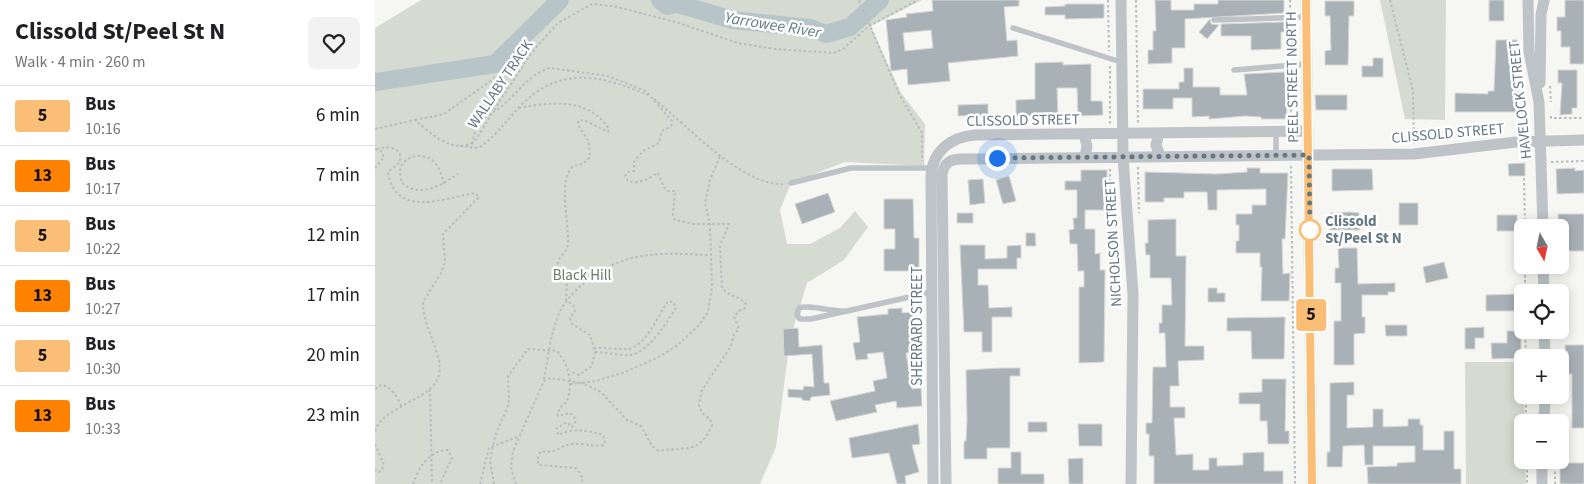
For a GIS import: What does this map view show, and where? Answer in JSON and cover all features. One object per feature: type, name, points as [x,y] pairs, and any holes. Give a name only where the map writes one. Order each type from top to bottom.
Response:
[{"type":"street","name":"NICHOLSON STREET","points":[[1121,0],[1122,134],[1133,294],[1131,484]]},
{"type":"street","name":"PEEL STREET NORTH","points":[[1306,0],[1312,484]]},
{"type":"street","name":"HAVELOCK STREET","points":[[1527,0],[1529,52],[1539,112],[1543,219]]},
{"type":"street","points":[[1539,112],[1541,15],[1544,0]]},
{"type":"street","name":"CLISSOLD STREET","points":[[927,168],[944,147],[959,137],[975,135],[1308,131]]},
{"type":"street","points":[[1159,133],[1156,145],[1160,156]]},
{"type":"street","points":[[1084,134],[1087,146],[1085,157]]},
{"type":"street","points":[[959,137],[959,149],[963,159]]},
{"type":"street","name":"CLISSOLD STREET","points":[[944,168],[949,161],[963,159],[1414,154],[1540,141],[1584,140]]},
{"type":"street","points":[[927,168],[944,168]]},
{"type":"street","name":"SHERRARD STREET","points":[[927,168],[931,186],[933,484]]},
{"type":"street","name":"SHERRARD STREET","points":[[944,168],[946,484]]},
{"type":"street","points":[[931,186],[943,186]]},
{"type":"street","points":[[1542,469],[1542,484]]},
{"type":"lane","points":[[1214,20],[1307,16]]},
{"type":"lane","points":[[1013,28],[1121,62]]},
{"type":"lane","points":[[1234,70],[1307,64]]},
{"type":"lane","points":[[1276,131],[1276,155]]},
{"type":"lane","points":[[791,183],[851,168],[927,168]]},
{"type":"lane","points":[[845,311],[829,311],[804,306],[799,308],[797,315],[800,319],[811,319],[932,292]]},
{"type":"path","points":[[859,0],[899,94],[922,133],[927,168]]},
{"type":"path","name":"WALLABY TRACK","points":[[457,146],[473,142],[532,52],[558,23],[592,4],[613,6],[676,22],[738,43],[775,49],[834,53],[843,49],[869,26],[918,0]]},
{"type":"path","points":[[1108,0],[1110,134]]},
{"type":"path","points":[[1136,0],[1138,133]]},
{"type":"path","points":[[1390,0],[1413,91],[1414,154]]},
{"type":"path","points":[[375,129],[444,114],[532,52]]},
{"type":"path","points":[[471,149],[477,127],[493,112],[503,106],[519,88],[541,70],[550,68],[608,76],[646,91],[673,122],[662,131],[659,143],[643,151],[634,162],[634,171],[628,172],[625,176],[628,181],[634,183],[642,182],[658,173],[664,187],[668,191],[675,191],[673,215],[675,220],[683,223],[729,224],[719,246],[722,288],[726,293],[742,299],[746,304],[745,308],[739,310],[734,317],[739,329],[734,334],[731,346],[701,392],[699,405],[702,413],[710,419],[712,425],[702,443],[696,446],[659,451],[652,446],[641,426],[627,420],[601,392],[582,383]]},
{"type":"path","points":[[415,120],[439,139],[457,146],[471,149],[479,148],[496,136],[519,108],[537,92],[565,80],[582,76],[605,78],[650,96],[720,156],[764,182],[779,185],[791,183]]},
{"type":"path","points":[[519,108],[540,104],[573,104],[594,113],[609,129],[608,132],[584,120],[578,121],[578,125],[591,147],[590,157],[583,164],[573,166],[567,178],[566,227],[568,245],[556,264],[558,275],[567,285],[565,293],[567,301],[573,305],[575,311],[571,318],[572,324],[590,335],[595,352],[592,366],[579,374],[569,371]]},
{"type":"path","points":[[1551,118],[1584,118]]},
{"type":"path","points":[[375,431],[384,419],[430,388],[437,381],[441,360],[430,339],[423,302],[441,273],[445,262],[443,234],[475,201],[478,194],[475,192],[429,202],[406,200],[393,188],[387,172],[400,162],[400,153],[396,149],[389,147],[376,149]]},
{"type":"path","points":[[375,168],[384,157],[376,149]]},
{"type":"path","points":[[444,184],[439,169],[433,160],[423,155],[413,156],[404,162],[400,171],[402,183],[410,190],[424,191],[444,184],[458,174]]},
{"type":"path","points":[[1291,155],[1295,484]]},
{"type":"path","points":[[544,380],[550,378],[582,383],[596,381],[625,372],[657,358],[678,344],[700,324],[708,312],[712,287],[709,254],[710,224],[705,203],[710,180],[720,156]]},
{"type":"path","points":[[1110,157],[1112,301]]},
{"type":"path","points":[[1551,162],[1584,162]]},
{"type":"path","points":[[1524,178],[1525,219]]},
{"type":"path","points":[[516,484],[511,468],[513,451],[544,380],[558,315],[567,301],[583,284],[602,270],[621,260],[667,253],[709,254]]},
{"type":"path","points":[[594,348],[616,347],[627,350],[637,346],[668,302],[673,302],[676,308],[663,329],[642,350],[630,355],[595,352]]},
{"type":"path","points":[[495,484],[490,461],[493,446],[509,404],[508,376],[529,349],[557,351],[567,362],[570,382],[567,402],[557,414],[558,416],[569,413],[573,415],[576,421],[572,427],[567,422],[564,422],[557,428],[557,433],[559,435],[567,431],[592,432],[603,435],[604,445],[573,444],[550,454],[541,451],[538,454],[537,460],[539,465],[545,467],[577,468],[583,478],[581,484]]},
{"type":"path","points":[[375,389],[385,385],[395,394],[402,407]]},
{"type":"path","points":[[430,388],[432,484]]},
{"type":"path","points":[[480,484],[489,448],[518,437]]},
{"type":"path","points":[[375,444],[383,465],[381,471],[375,469]]},
{"type":"path","points":[[413,484],[418,469],[442,450],[448,450],[452,458],[441,484]]},
{"type":"path","points":[[1527,469],[1527,484]]},
{"type":"path","points":[[1555,469],[1555,484]]},
{"type":"green space","name":"Black Hill","points":[[421,0],[922,0],[871,26],[901,93],[925,124],[924,166],[845,162],[791,183],[780,210],[787,244],[810,244],[840,228],[855,211],[868,227],[844,260],[807,283],[790,339],[776,447],[760,484],[375,484],[375,28]]},
{"type":"green space","points":[[1380,0],[1446,0],[1445,120],[1405,119]]},
{"type":"green space","points":[[1465,362],[1514,362],[1514,404],[1524,404],[1525,414],[1514,414],[1514,469],[1525,469],[1526,484],[1466,484]]},
{"type":"building","points":[[932,0],[1019,0],[1019,6],[1004,7],[1007,41],[1017,40],[1018,56],[948,63],[950,81],[908,85],[907,69],[891,71],[886,20],[907,17],[906,14],[933,11]],"holes":[[[931,30],[933,48],[905,51],[903,33]]]},
{"type":"building","points":[[1155,0],[1171,0],[1171,10],[1194,10],[1194,4],[1218,4],[1218,0],[1284,0],[1284,13],[1185,19],[1185,48],[1172,48],[1172,63],[1148,64],[1148,50],[1153,50],[1153,31],[1156,31]]},
{"type":"building","points":[[1489,0],[1504,0],[1504,21],[1489,21]]},
{"type":"building","points":[[1565,0],[1584,0],[1584,64],[1570,64],[1570,47],[1561,47],[1561,31],[1557,31],[1557,17],[1565,17]]},
{"type":"building","points":[[1325,1],[1354,1],[1354,16],[1349,16],[1348,65],[1325,65],[1325,51],[1331,50],[1330,16],[1325,16]]},
{"type":"building","points":[[1065,4],[1104,4],[1104,18],[1065,19],[1065,15],[1045,15],[1045,7],[1065,6]]},
{"type":"building","points":[[1210,19],[1211,24],[1219,25],[1207,39],[1199,32]]},
{"type":"building","points":[[1284,22],[1284,32],[1281,32],[1281,49],[1251,50],[1251,36],[1221,36],[1221,24]]},
{"type":"building","points":[[1496,40],[1517,40],[1518,54],[1515,54],[1519,112],[1455,112],[1455,93],[1488,94],[1488,91],[1494,91]]},
{"type":"building","points":[[1373,58],[1383,58],[1383,77],[1362,77],[1362,66],[1373,66]]},
{"type":"building","points":[[1063,62],[1063,65],[1091,64],[1091,101],[1102,101],[1103,115],[1078,116],[1077,88],[1057,88],[1058,116],[1016,116],[1016,100],[1035,99],[1035,63]]},
{"type":"building","points":[[1184,68],[1193,68],[1193,87],[1220,87],[1220,95],[1247,95],[1244,74],[1285,72],[1287,119],[1261,119],[1261,117],[1246,116],[1209,119],[1209,116],[1192,117],[1192,98],[1173,98],[1173,109],[1143,109],[1143,89],[1179,89],[1179,82],[1184,82]]},
{"type":"building","points":[[1558,70],[1577,70],[1577,108],[1572,108],[1572,114],[1560,115],[1562,83],[1558,83]]},
{"type":"building","points":[[1315,95],[1347,95],[1347,110],[1316,110]]},
{"type":"building","points":[[988,104],[988,115],[958,116],[958,105]]},
{"type":"building","points":[[1525,163],[1525,176],[1509,176],[1508,164]]},
{"type":"building","points":[[1247,168],[1260,168],[1260,173],[1288,173],[1285,239],[1282,239],[1283,274],[1290,273],[1289,301],[1261,301],[1262,267],[1260,267],[1260,253],[1236,253],[1236,241],[1239,241],[1239,225],[1236,225],[1236,214],[1252,214],[1252,205],[1266,205],[1266,189],[1217,190],[1217,210],[1208,210],[1207,192],[1184,192],[1184,198],[1164,198],[1164,202],[1145,202],[1145,172],[1217,174],[1247,172]]},
{"type":"building","points":[[1575,168],[1575,171],[1584,170],[1584,193],[1557,194],[1556,169]]},
{"type":"building","points":[[1332,169],[1372,169],[1373,190],[1332,191]]},
{"type":"building","points":[[1081,170],[1107,170],[1107,185],[1104,185],[1104,210],[1085,210],[1085,229],[1095,229],[1095,254],[1100,253],[1100,270],[1105,270],[1104,362],[1079,363],[1079,287],[1084,287],[1084,271],[1078,271],[1077,244],[1070,244],[1069,230],[1074,229],[1073,218],[1077,218],[1077,190],[1065,190],[1065,181],[1081,181]]},
{"type":"building","points":[[1009,176],[1016,201],[1003,204],[996,180]]},
{"type":"building","points":[[983,179],[985,203],[970,205],[968,180]]},
{"type":"building","points":[[828,193],[835,212],[802,224],[795,204]]},
{"type":"building","points":[[884,199],[913,199],[914,238],[919,238],[919,271],[884,271],[884,249],[895,249],[895,229],[884,229]]},
{"type":"building","points":[[1399,203],[1418,203],[1418,225],[1399,225]]},
{"type":"building","points":[[957,213],[973,213],[973,223],[957,223]]},
{"type":"building","points":[[1330,213],[1359,213],[1360,230],[1330,230]]},
{"type":"building","points":[[1558,214],[1584,214],[1584,251],[1569,251],[1569,219],[1558,219]]},
{"type":"building","points":[[1497,215],[1517,215],[1517,219],[1514,219],[1514,231],[1497,231]]},
{"type":"building","points":[[1176,219],[1176,256],[1186,256],[1185,346],[1204,346],[1204,360],[1178,361],[1179,386],[1170,386],[1170,407],[1185,407],[1185,418],[1174,418],[1176,455],[1193,454],[1193,470],[1209,470],[1209,458],[1217,458],[1217,466],[1243,465],[1243,453],[1264,452],[1264,471],[1283,471],[1283,484],[1154,484],[1154,456],[1149,456],[1149,434],[1146,434],[1146,423],[1152,423],[1153,367],[1166,367],[1165,333],[1159,333],[1159,323],[1162,323],[1162,305],[1172,305],[1171,278],[1150,278],[1150,255],[1146,255],[1145,243],[1148,243],[1148,220]]},
{"type":"building","points":[[1026,233],[1035,233],[1036,246],[1026,246]]},
{"type":"building","points":[[960,245],[985,245],[985,259],[1007,258],[1007,246],[1021,245],[1021,258],[1017,258],[1017,269],[978,269],[978,285],[988,285],[989,308],[1012,307],[1012,317],[992,317],[992,352],[982,352],[982,332],[964,332]]},
{"type":"building","points":[[1338,248],[1357,248],[1358,284],[1395,283],[1395,292],[1388,292],[1388,295],[1362,295],[1362,317],[1365,317],[1365,333],[1354,334],[1354,365],[1334,365],[1334,321],[1341,321],[1341,283],[1335,283],[1335,268],[1339,268]]},
{"type":"building","points":[[1444,262],[1448,278],[1426,283],[1423,267]]},
{"type":"building","points":[[1208,288],[1217,288],[1217,293],[1225,293],[1225,302],[1208,302]]},
{"type":"building","points":[[1514,294],[1514,311],[1486,311],[1486,295]]},
{"type":"building","points":[[902,308],[902,313],[915,312],[916,334],[918,333],[921,351],[906,353],[912,389],[921,388],[922,406],[897,408],[896,401],[875,405],[877,412],[836,421],[830,401],[875,391],[873,381],[887,378],[883,352],[867,354],[868,359],[856,360],[853,343],[860,342],[857,317],[888,314],[888,309]]},
{"type":"building","points":[[1285,317],[1284,359],[1252,359],[1251,331],[1227,331],[1227,318]]},
{"type":"building","points":[[1385,325],[1407,325],[1407,336],[1386,336]]},
{"type":"building","points":[[1484,327],[1484,338],[1475,338],[1475,349],[1465,349],[1465,328]]},
{"type":"building","points":[[798,328],[799,347],[822,345],[824,383],[829,383],[830,395],[811,397],[810,401],[802,400],[802,398],[788,397],[788,389],[803,390],[804,386],[814,387],[812,354],[784,356],[783,329]]},
{"type":"building","points":[[1507,331],[1514,331],[1514,339],[1521,339],[1521,349],[1514,349],[1514,358],[1492,359],[1491,343],[1507,343]]},
{"type":"building","points":[[1565,345],[1584,345],[1584,428],[1572,428],[1572,374],[1569,374],[1569,349],[1565,349]]},
{"type":"building","points":[[1020,368],[1020,376],[1010,376],[1010,448],[987,448],[987,459],[964,459],[967,420],[966,370]]},
{"type":"building","points":[[1262,379],[1286,379],[1285,431],[1289,431],[1289,444],[1268,444],[1267,421],[1260,421],[1260,404],[1239,404],[1239,393],[1262,392]]},
{"type":"building","points":[[1354,382],[1354,395],[1347,395],[1347,428],[1373,427],[1373,409],[1383,409],[1383,427],[1408,426],[1408,419],[1420,419],[1420,425],[1423,425],[1423,450],[1444,450],[1444,431],[1454,431],[1454,469],[1461,469],[1461,484],[1368,484],[1367,467],[1397,466],[1397,463],[1415,462],[1415,446],[1373,446],[1373,465],[1365,465],[1364,445],[1343,446],[1342,467],[1327,467],[1327,452],[1330,452],[1330,383]]},
{"type":"building","points":[[1028,422],[1047,422],[1047,432],[1028,432]]},
{"type":"building","points":[[918,424],[920,444],[912,445],[919,472],[905,476],[906,484],[897,484],[889,453],[852,458],[849,438]]},
{"type":"building","points":[[1078,424],[1102,424],[1102,446],[1079,446]]},
{"type":"building","points":[[1011,452],[1021,452],[1021,474],[1044,474],[1044,484],[998,484],[998,468],[1011,468]]},
{"type":"building","points":[[1083,458],[1083,484],[1069,484],[1068,459]]},
{"type":"building","points":[[1569,463],[1584,463],[1584,484],[1560,484],[1560,469],[1569,469]]},
{"type":"waterway","name":"Yarrowee River","points":[[375,82],[495,64],[560,0]]},
{"type":"waterway","name":"Yarrowee River","points":[[660,0],[667,6],[678,4],[733,20],[810,28],[826,34],[850,27],[880,0]]},
{"type":"bus line","name":"5","points":[[1306,0],[1312,484]]},
{"type":"place","name":"Clissold St/Peel St N","points":[[1310,230]]},
{"type":"route","points":[[997,158],[1309,155],[1310,232],[1310,230]]}]
